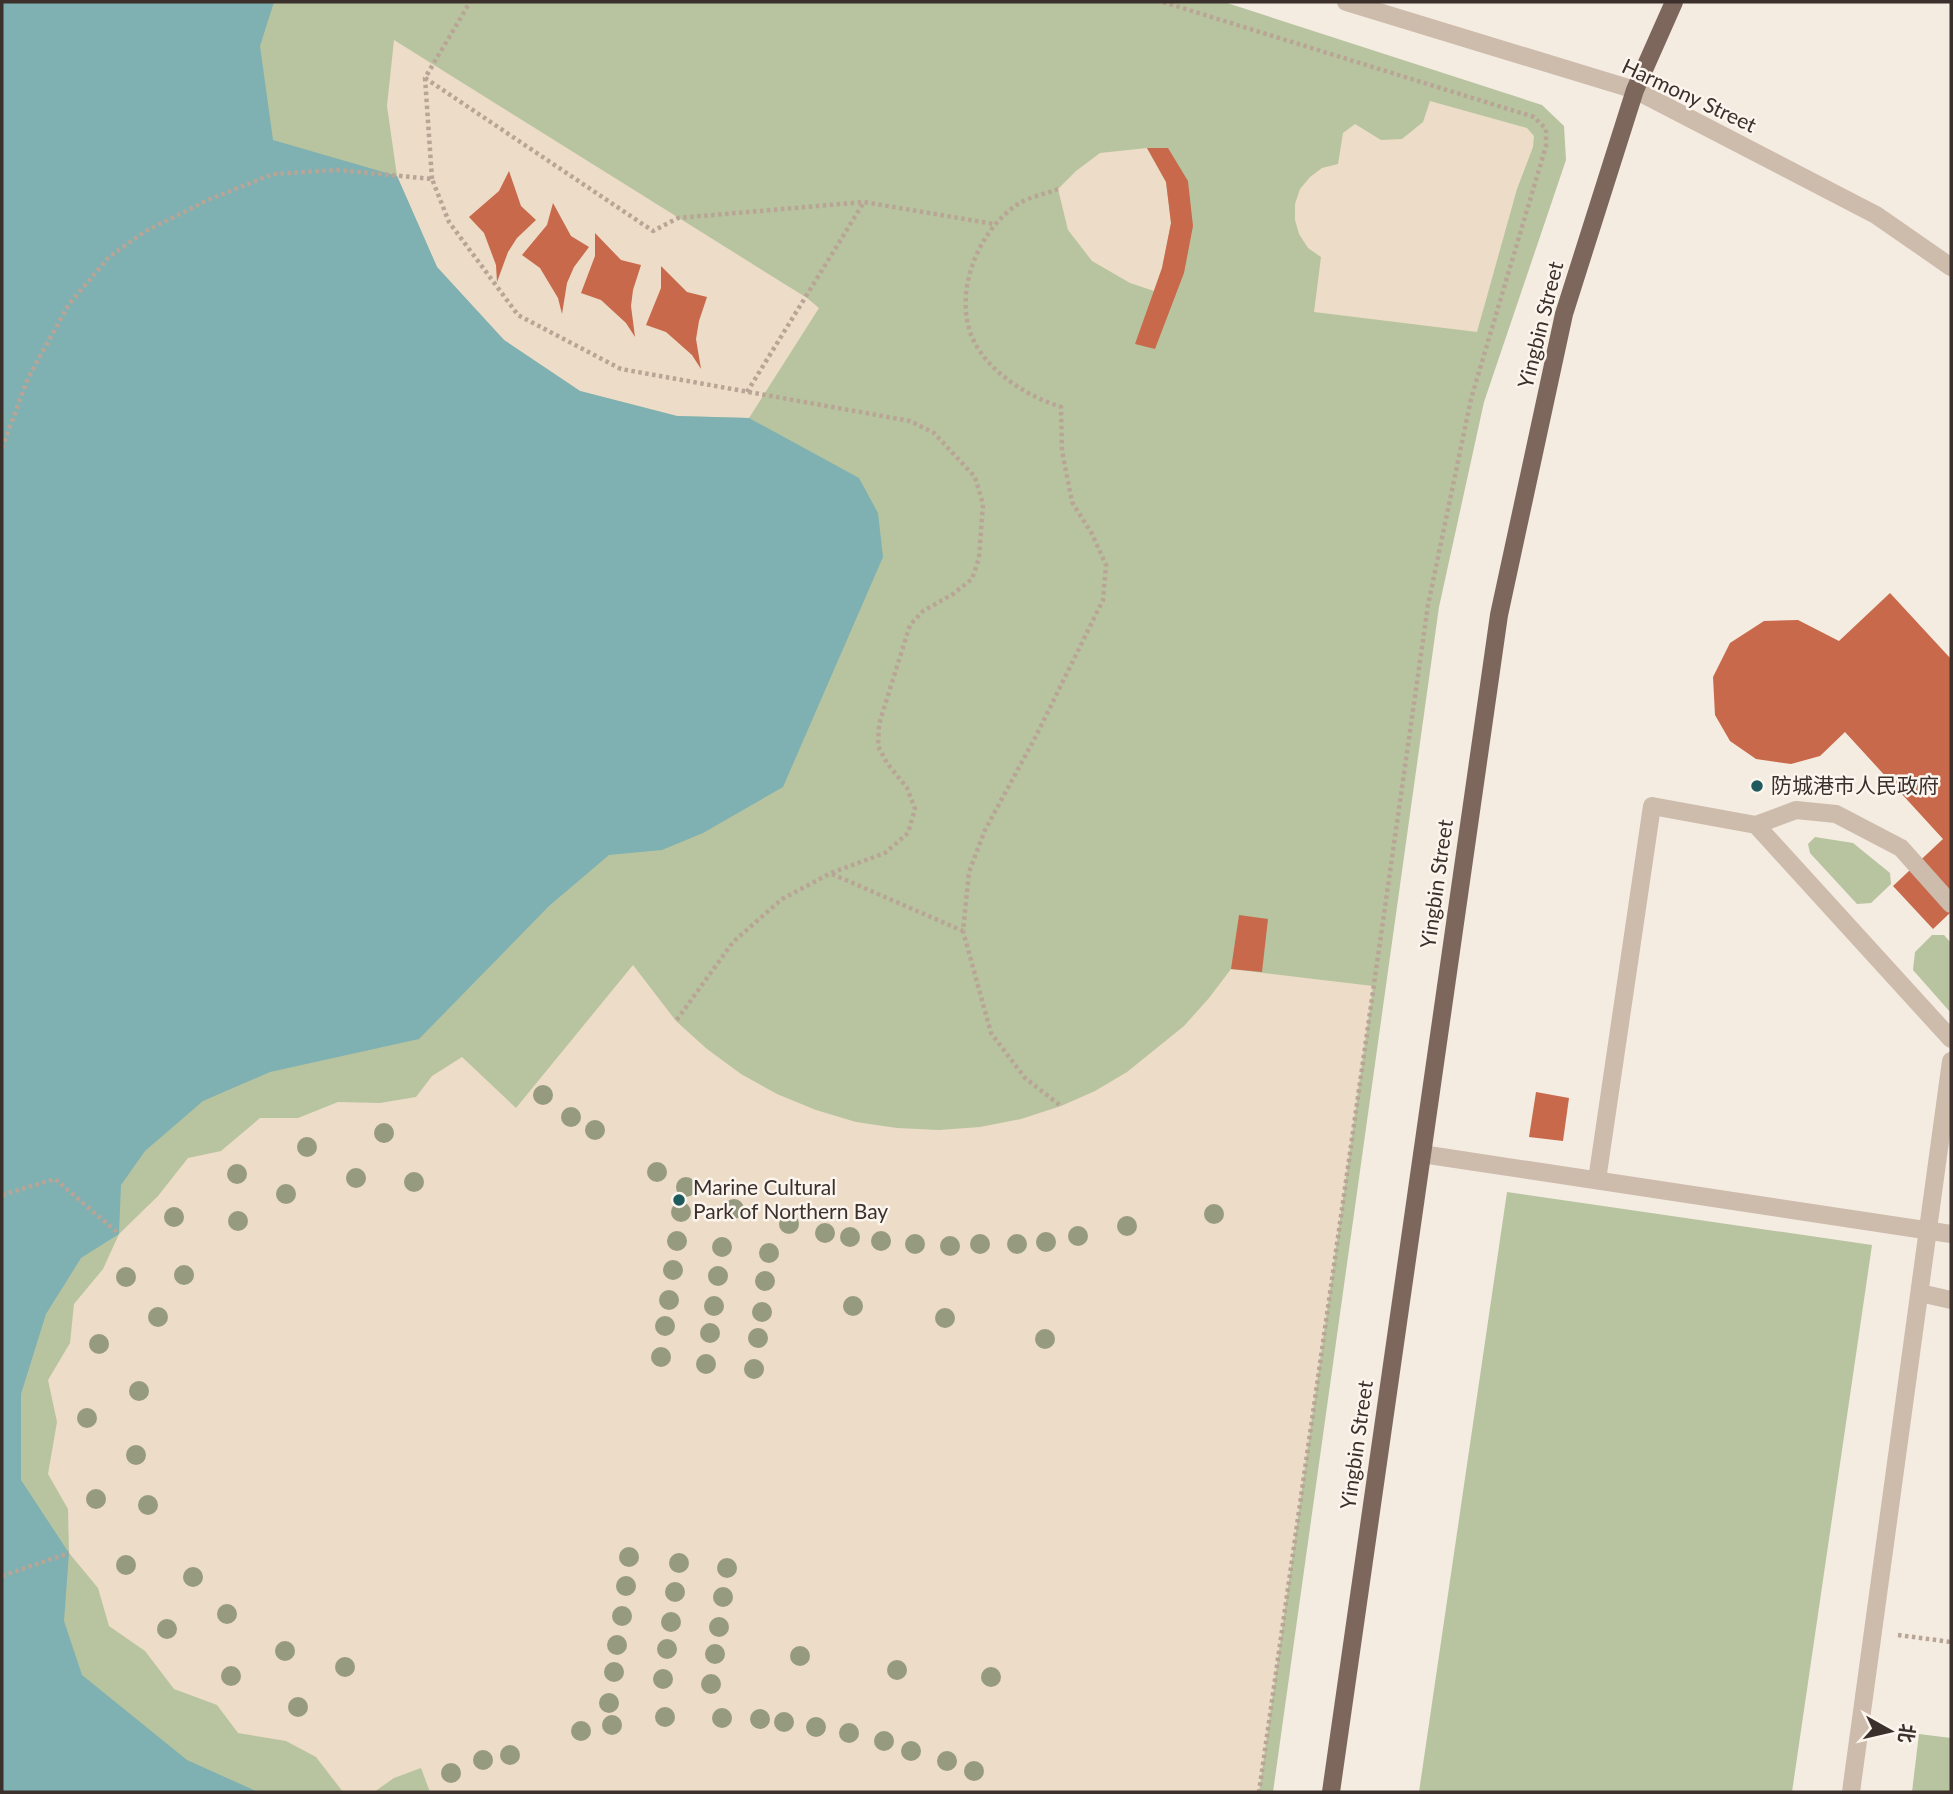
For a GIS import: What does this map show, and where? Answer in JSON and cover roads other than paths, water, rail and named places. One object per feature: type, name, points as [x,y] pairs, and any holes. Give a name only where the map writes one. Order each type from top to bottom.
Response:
[{"type":"main road","name":"Yingbin Street","points":[[1331,1792],[1499,615],[1564,314],[1635,90],[1674,2]]},
{"type":"street","name":"Harmony Street","points":[[1346,2],[1635,90],[1876,215],[1951,267]]},
{"type":"street","points":[[1597,1180],[1652,806],[1756,825],[1796,810],[1836,814],[1901,848],[1951,904]]},
{"type":"street","points":[[1756,825],[1951,1039]]},
{"type":"street","points":[[1851,1792],[1951,1061]]},
{"type":"street","points":[[1422,1154],[1951,1234]]},
{"type":"street","points":[[1920,1293],[1951,1300]]},
{"type":"water","points":[[2,2],[274,2],[260,46],[273,140],[397,176],[437,267],[504,340],[580,391],[677,416],[749,418],[859,478],[878,513],[883,557],[783,787],[703,833],[662,850],[609,855],[549,906],[419,1039],[270,1072],[203,1101],[145,1151],[121,1185],[119,1234],[81,1258],[46,1314],[21,1394],[21,1480],[69,1553],[64,1621],[82,1675],[187,1760],[258,1792],[2,1792]]},
{"type":"place","name":"防城港市人民政府","points":[[1757,786]]},
{"type":"place","name":"Marine Cultural Park of Northern Bay","points":[[679,1200]]}]
